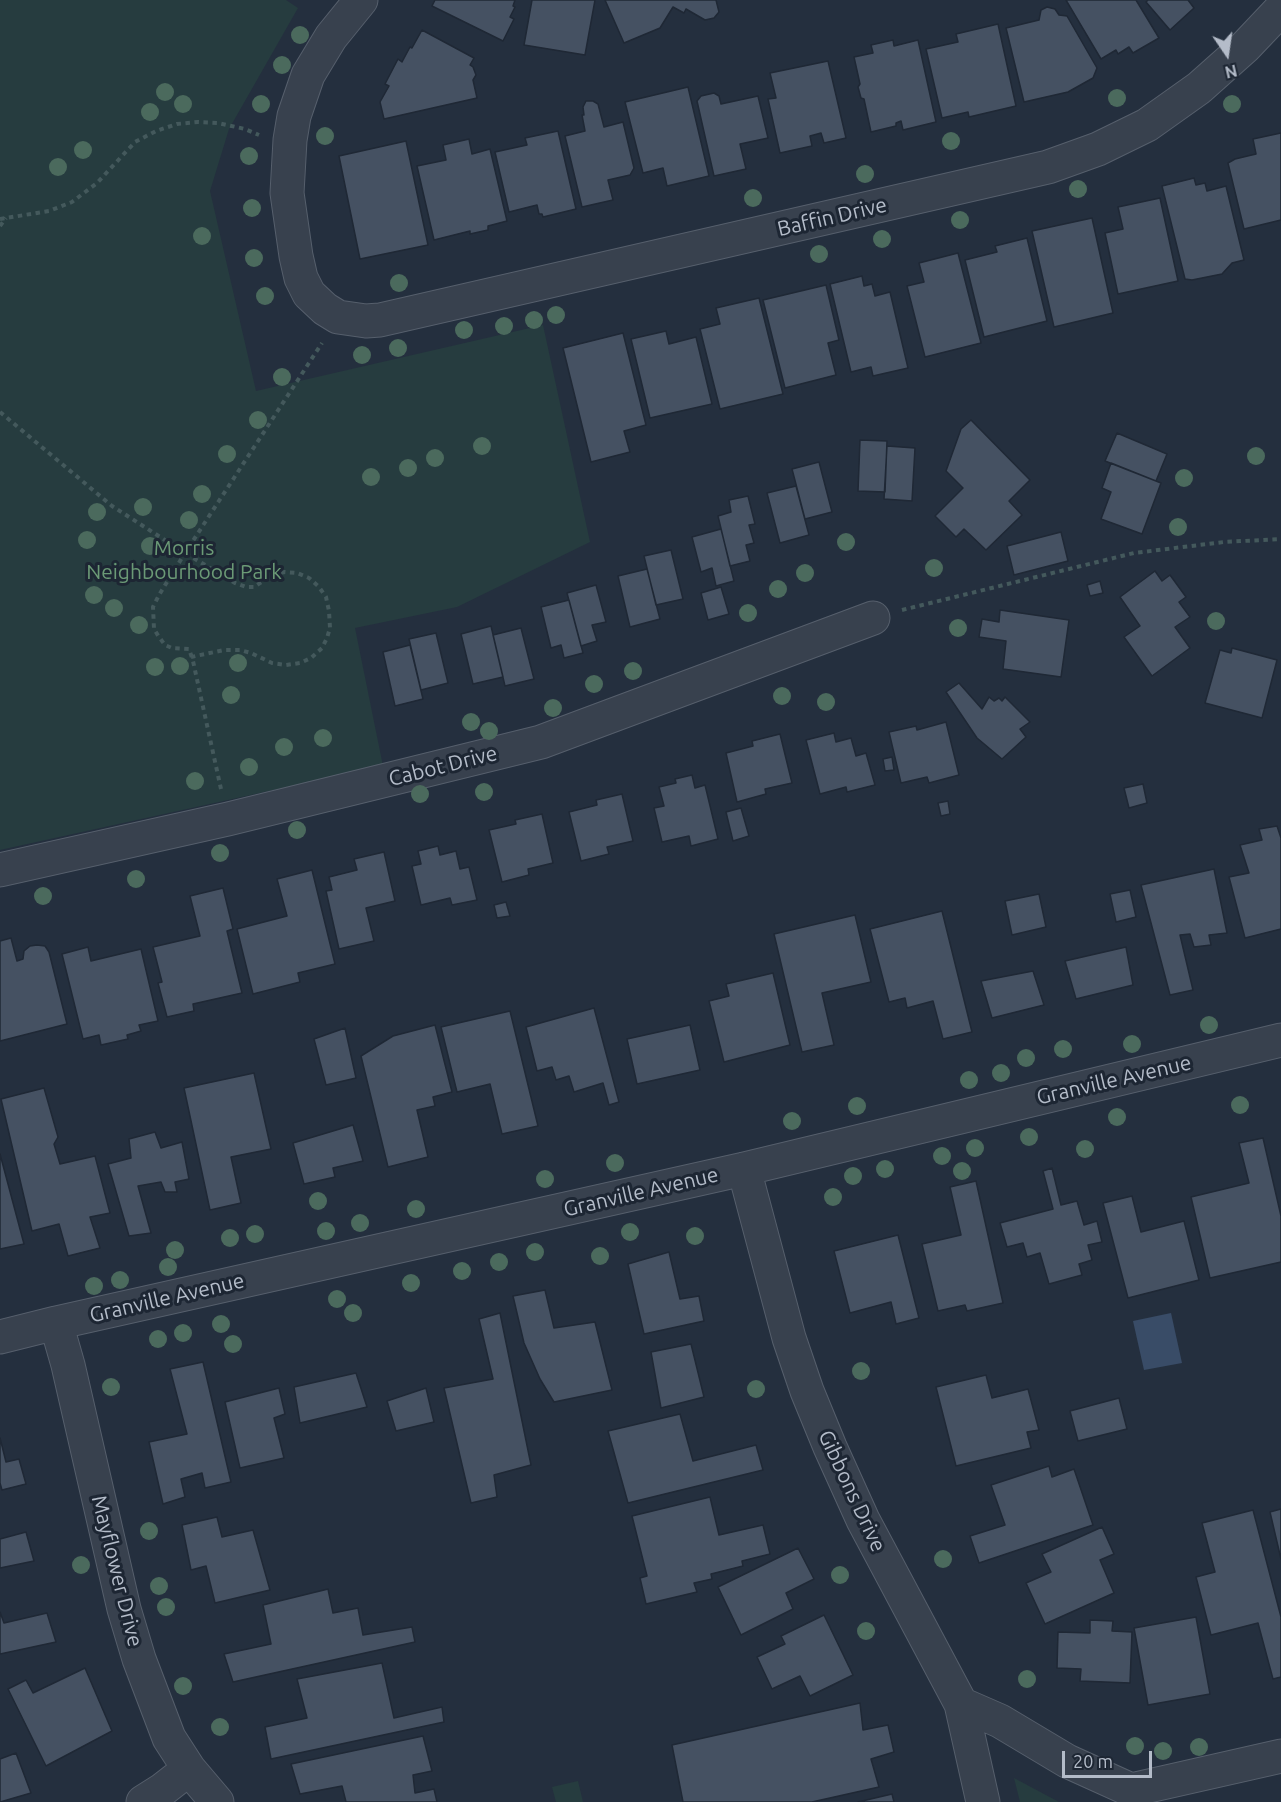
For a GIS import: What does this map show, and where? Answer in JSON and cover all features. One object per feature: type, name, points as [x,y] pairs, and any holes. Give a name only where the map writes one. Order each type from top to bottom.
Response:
[{"type":"street","points":[[338,317],[325,309],[309,294],[301,278],[287,193],[288,164],[294,116],[308,75],[331,37],[362,0]]},
{"type":"street","name":"Baffin Drive","points":[[338,317],[366,321],[380,320],[1048,167],[1098,149],[1147,125],[1199,88],[1245,47],[1281,9]]},
{"type":"street","name":"Cabot Drive","points":[[0,870],[228,819],[541,742],[873,618]]},
{"type":"street","name":"Granville Avenue","points":[[0,1337],[744,1169],[1281,1041]]},
{"type":"street","name":"Gibbons Drive","points":[[744,1169],[789,1338],[811,1400],[863,1520],[962,1704],[983,1802]]},
{"type":"street","name":"Mayflower Drive","points":[[56,1323],[68,1365],[124,1610],[138,1659],[169,1738],[189,1769],[217,1802]]},
{"type":"street","points":[[962,1704],[1000,1721],[1121,1796],[1281,1755]]},
{"type":"street","points":[[143,1802],[189,1769]]},
{"type":"path","points":[[0,219],[49,211],[72,202],[97,183],[135,142],[156,131],[177,124],[218,123],[246,129],[268,139]]},
{"type":"path","points":[[0,226],[6,218]]},
{"type":"path","points":[[228,819],[189,650],[165,645],[154,629],[153,607],[185,553],[338,317]]},
{"type":"path","points":[[0,412],[112,506],[185,553],[246,587],[254,587],[274,574],[297,573],[309,578],[319,586],[326,597],[330,628],[322,648],[311,658],[300,663],[286,665],[272,663],[240,650],[224,650],[191,657]]},
{"type":"path","points":[[873,618],[1134,553],[1224,542],[1281,539]]},
{"type":"green space","name":"Morris Neighbourhood Park","points":[[0,0],[286,0],[298,8],[229,129],[210,191],[256,391],[543,325],[590,542],[457,607],[355,628],[383,766],[0,850]]},
{"type":"green space","points":[[1014,1778],[1059,1802],[1020,1802]]},
{"type":"green space","points":[[578,1781],[583,1802],[556,1802],[552,1787]]},
{"type":"water","points":[[1171,1313],[1182,1363],[1144,1370],[1133,1321]]},
{"type":"building","points":[[435,0],[515,0],[513,6],[515,7],[510,17],[514,19],[503,41],[432,6]]},
{"type":"building","points":[[532,0],[595,0],[585,55],[524,45]]},
{"type":"building","points":[[605,0],[716,0],[719,12],[714,18],[705,20],[686,9],[684,13],[673,7],[660,28],[624,43]]},
{"type":"building","points":[[1066,0],[1136,0],[1159,38],[1133,53],[1129,47],[1118,54],[1116,50],[1101,59]]},
{"type":"building","points":[[1148,0],[1188,0],[1194,8],[1170,30],[1146,2]]},
{"type":"building","points":[[1047,7],[1055,9],[1059,15],[1067,16],[1097,68],[1093,78],[1068,92],[1024,102],[1006,28],[1039,20],[1041,10]]},
{"type":"building","points":[[998,24],[1016,106],[969,117],[968,112],[942,118],[926,49],[958,42],[956,34]]},
{"type":"building","points":[[422,30],[474,58],[470,65],[476,75],[473,80],[477,98],[384,119],[380,102],[389,86],[385,84],[398,59],[402,62]]},
{"type":"building","points":[[893,40],[894,46],[918,40],[936,122],[903,130],[901,121],[896,123],[896,126],[871,132],[864,99],[861,98],[858,87],[860,84],[854,57],[873,53],[871,45]]},
{"type":"building","points":[[828,61],[846,138],[824,143],[821,133],[810,136],[812,146],[780,153],[768,99],[776,98],[770,73]]},
{"type":"building","points":[[688,87],[709,176],[667,186],[663,168],[643,173],[625,102]]},
{"type":"building","points":[[714,93],[719,96],[721,104],[758,96],[768,138],[740,144],[746,169],[714,176],[697,101],[701,96]]},
{"type":"building","points":[[586,101],[598,104],[604,127],[623,122],[634,168],[630,175],[608,180],[613,200],[582,207],[565,136],[585,131],[582,115],[584,115],[583,107]]},
{"type":"building","points":[[558,131],[576,209],[543,217],[539,214],[537,205],[509,212],[495,152],[527,145],[525,138]]},
{"type":"building","points":[[1281,133],[1281,220],[1244,229],[1228,163],[1256,154],[1253,139]]},
{"type":"building","points":[[469,139],[472,154],[490,149],[507,221],[488,226],[488,230],[470,234],[470,231],[434,240],[417,166],[446,160],[443,145]]},
{"type":"building","points":[[406,141],[428,245],[360,259],[339,156]]},
{"type":"building","points":[[1194,178],[1196,185],[1205,183],[1207,191],[1226,186],[1244,260],[1232,263],[1222,274],[1192,280],[1185,279],[1162,186]]},
{"type":"building","points":[[1160,198],[1178,281],[1118,294],[1105,233],[1123,229],[1118,207]]},
{"type":"building","points":[[1092,218],[1113,313],[1054,327],[1032,231]]},
{"type":"building","points":[[1027,238],[1047,321],[984,337],[965,260],[997,252],[995,246]]},
{"type":"building","points":[[958,253],[981,343],[925,357],[907,286],[924,282],[919,263]]},
{"type":"building","points":[[862,276],[864,286],[872,284],[875,296],[890,292],[908,368],[873,376],[871,367],[851,372],[830,284]]},
{"type":"building","points":[[826,285],[839,340],[828,343],[836,375],[785,388],[763,300]]},
{"type":"building","points":[[759,298],[783,394],[720,409],[700,329],[720,324],[716,308]]},
{"type":"building","points":[[666,331],[669,344],[696,337],[712,404],[650,418],[631,339]]},
{"type":"building","points":[[623,333],[646,425],[624,431],[630,452],[591,462],[563,348]]},
{"type":"building","points":[[971,420],[1030,480],[1009,501],[1022,515],[986,550],[964,529],[956,537],[935,516],[963,488],[946,471],[961,429]]},
{"type":"building","points":[[1117,433],[1167,454],[1156,481],[1105,461]]},
{"type":"building","points":[[860,440],[887,441],[885,492],[858,491]]},
{"type":"building","points":[[887,446],[915,448],[912,501],[884,499]]},
{"type":"building","points":[[819,462],[832,512],[805,519],[792,469]]},
{"type":"building","points":[[1111,463],[1161,483],[1142,534],[1101,519],[1111,492],[1102,488]]},
{"type":"building","points":[[796,486],[809,535],[780,543],[767,493]]},
{"type":"building","points":[[748,496],[755,524],[749,525],[754,543],[746,545],[750,561],[730,566],[718,516],[731,512],[729,500]]},
{"type":"building","points":[[721,529],[734,581],[716,586],[712,568],[701,572],[692,537]]},
{"type":"building","points":[[1061,532],[1068,561],[1014,575],[1007,546]]},
{"type":"building","points":[[671,550],[683,599],[656,605],[644,556]]},
{"type":"building","points":[[647,569],[660,619],[630,627],[618,576]]},
{"type":"building","points":[[1155,571],[1162,581],[1170,575],[1186,597],[1179,602],[1190,617],[1175,627],[1190,648],[1152,676],[1124,637],[1140,626],[1120,597]]},
{"type":"building","points":[[1100,581],[1103,593],[1090,596],[1087,585]]},
{"type":"building","points":[[596,585],[606,622],[592,625],[597,641],[581,646],[567,593]]},
{"type":"building","points":[[721,587],[729,614],[708,620],[701,593]]},
{"type":"building","points":[[569,600],[583,653],[564,658],[561,645],[551,648],[541,607]]},
{"type":"building","points":[[1000,610],[1069,620],[1061,677],[1003,669],[1006,641],[979,637],[982,619],[999,622]]},
{"type":"building","points":[[491,626],[503,677],[473,684],[461,634]]},
{"type":"building","points":[[521,628],[534,679],[505,686],[493,635]]},
{"type":"building","points":[[436,633],[448,683],[421,690],[409,639]]},
{"type":"building","points":[[410,645],[423,699],[395,706],[383,652]]},
{"type":"building","points":[[1232,648],[1277,660],[1262,718],[1205,703],[1220,650],[1231,653]]},
{"type":"building","points":[[959,683],[982,709],[989,697],[994,701],[999,698],[1002,701],[1005,697],[1030,722],[1020,729],[1026,737],[1002,759],[977,738],[946,692]]},
{"type":"building","points":[[946,722],[959,775],[929,783],[927,777],[901,783],[889,732],[916,726],[917,730]]},
{"type":"building","points":[[834,733],[836,742],[851,738],[856,756],[866,753],[875,785],[847,792],[846,787],[820,794],[806,740]]},
{"type":"building","points":[[780,734],[792,783],[765,789],[766,794],[737,802],[726,753],[753,746],[752,741]]},
{"type":"building","points":[[892,757],[894,770],[885,771],[883,759]]},
{"type":"building","points":[[692,775],[695,788],[705,785],[718,839],[691,846],[689,836],[662,842],[654,808],[664,806],[659,787],[676,783],[675,779]]},
{"type":"building","points":[[1143,784],[1147,803],[1129,808],[1124,788]]},
{"type":"building","points":[[622,794],[633,841],[607,847],[609,854],[581,861],[569,812],[597,805],[596,800]]},
{"type":"building","points":[[948,801],[950,814],[941,816],[938,803]]},
{"type":"building","points":[[741,808],[749,836],[733,841],[726,812]]},
{"type":"building","points":[[542,814],[553,863],[528,869],[529,875],[502,882],[489,830],[516,824],[515,820]]},
{"type":"building","points":[[1277,826],[1281,838],[1281,929],[1245,938],[1229,877],[1249,873],[1240,845],[1262,840],[1259,829]]},
{"type":"building","points":[[438,846],[440,855],[456,851],[460,869],[469,867],[477,900],[452,905],[450,898],[421,905],[412,866],[421,864],[418,851]]},
{"type":"building","points":[[384,852],[395,901],[366,908],[374,941],[339,949],[326,891],[332,890],[329,877],[357,870],[354,859]]},
{"type":"building","points":[[1214,869],[1227,933],[1209,935],[1211,945],[1194,947],[1190,934],[1180,935],[1193,990],[1170,995],[1141,885]]},
{"type":"building","points":[[312,870],[335,964],[298,973],[300,982],[253,994],[237,929],[287,916],[277,879]]},
{"type":"building","points":[[223,888],[233,929],[227,931],[242,993],[193,1004],[194,1011],[167,1017],[158,983],[162,982],[153,947],[200,936],[190,896]]},
{"type":"building","points":[[1130,890],[1136,917],[1116,922],[1110,894]]},
{"type":"building","points":[[1039,894],[1046,927],[1012,935],[1005,901]]},
{"type":"building","points":[[506,902],[510,916],[497,918],[494,905]]},
{"type":"building","points":[[942,911],[972,1032],[943,1039],[933,1001],[907,1008],[905,998],[889,1002],[870,929]]},
{"type":"building","points":[[855,915],[871,982],[822,993],[834,1045],[802,1052],[774,934]]},
{"type":"building","points":[[11,938],[17,961],[23,959],[24,951],[30,946],[45,946],[49,952],[67,1024],[0,1041],[0,941]]},
{"type":"building","points":[[88,947],[91,961],[141,949],[158,1021],[139,1025],[141,1031],[127,1035],[128,1039],[101,1045],[99,1035],[83,1039],[62,954]]},
{"type":"building","points":[[1126,947],[1133,985],[1076,999],[1065,961]]},
{"type":"building","points":[[1033,971],[1044,1005],[992,1018],[981,981]]},
{"type":"building","points":[[773,973],[790,1045],[724,1062],[709,1001],[729,996],[726,984]]},
{"type":"building","points":[[594,1008],[619,1102],[609,1105],[603,1083],[574,1092],[569,1076],[556,1080],[552,1067],[537,1071],[526,1027]]},
{"type":"building","points":[[510,1011],[538,1126],[502,1134],[490,1084],[457,1092],[441,1027]]},
{"type":"building","points":[[435,1025],[452,1092],[433,1097],[435,1106],[417,1110],[428,1157],[388,1167],[361,1056],[393,1036]]},
{"type":"building","points":[[690,1025],[700,1070],[637,1084],[627,1039]]},
{"type":"building","points":[[345,1028],[356,1078],[326,1085],[314,1039]]},
{"type":"building","points":[[254,1073],[271,1149],[231,1157],[241,1203],[210,1210],[184,1088]]},
{"type":"building","points":[[44,1088],[58,1137],[54,1144],[60,1164],[95,1156],[110,1213],[90,1217],[100,1248],[68,1256],[59,1224],[32,1231],[1,1099]]},
{"type":"building","points":[[353,1125],[363,1161],[333,1168],[335,1177],[304,1184],[293,1143]]},
{"type":"building","points":[[155,1132],[161,1148],[182,1142],[189,1179],[175,1182],[177,1192],[165,1192],[161,1182],[138,1186],[151,1233],[129,1236],[108,1164],[131,1158],[129,1139]]},
{"type":"building","points":[[1263,1138],[1281,1216],[1281,1262],[1210,1278],[1191,1197],[1249,1183],[1239,1143]]},
{"type":"building","points":[[0,1154],[24,1244],[0,1249]]},
{"type":"building","points":[[1052,1168],[1061,1205],[1077,1201],[1084,1225],[1097,1221],[1102,1242],[1088,1245],[1092,1260],[1079,1264],[1082,1275],[1049,1284],[1040,1253],[1027,1257],[1023,1243],[1007,1247],[1000,1223],[1053,1209],[1043,1171]]},
{"type":"building","points":[[976,1181],[1003,1303],[967,1311],[965,1305],[938,1311],[922,1244],[961,1235],[950,1187]]},
{"type":"building","points":[[1132,1196],[1141,1232],[1184,1221],[1199,1280],[1128,1298],[1103,1203]]},
{"type":"building","points":[[898,1235],[919,1318],[896,1324],[891,1302],[850,1313],[834,1251]]},
{"type":"building","points":[[669,1252],[680,1299],[699,1296],[704,1321],[644,1334],[628,1264]]},
{"type":"building","points":[[545,1290],[554,1328],[595,1322],[612,1390],[554,1402],[540,1379],[524,1343],[513,1296]]},
{"type":"building","points":[[500,1313],[531,1465],[494,1475],[497,1497],[471,1503],[444,1388],[493,1379],[479,1319]]},
{"type":"building","points":[[691,1344],[704,1397],[661,1408],[651,1352]]},
{"type":"building","points":[[203,1362],[231,1482],[205,1488],[202,1473],[181,1479],[185,1497],[163,1504],[149,1442],[187,1434],[170,1369]]},
{"type":"building","points":[[356,1373],[367,1407],[300,1423],[294,1387]]},
{"type":"building","points":[[986,1375],[992,1398],[1028,1389],[1039,1430],[1027,1432],[1031,1448],[956,1466],[936,1387]]},
{"type":"building","points":[[279,1388],[285,1414],[274,1418],[284,1458],[240,1468],[225,1402]]},
{"type":"building","points":[[426,1388],[434,1422],[396,1431],[387,1401]]},
{"type":"building","points":[[1119,1398],[1127,1429],[1078,1441],[1070,1411]]},
{"type":"building","points":[[680,1414],[693,1461],[756,1445],[763,1470],[628,1503],[608,1431]]},
{"type":"building","points":[[0,1438],[6,1462],[19,1459],[26,1484],[2,1490]]},
{"type":"building","points":[[1049,1466],[1052,1477],[1074,1469],[1093,1525],[979,1563],[970,1536],[1005,1525],[991,1485]]},
{"type":"building","points":[[710,1497],[719,1535],[763,1525],[770,1554],[742,1561],[743,1566],[711,1574],[712,1579],[694,1583],[697,1592],[646,1604],[640,1578],[647,1576],[632,1516]]},
{"type":"building","points":[[1281,1509],[1281,1559],[1270,1512]]},
{"type":"building","points":[[1253,1510],[1281,1617],[1281,1677],[1273,1679],[1258,1623],[1211,1635],[1196,1577],[1215,1572],[1202,1523]]},
{"type":"building","points":[[217,1517],[222,1537],[253,1530],[270,1590],[215,1603],[206,1566],[191,1570],[182,1525]]},
{"type":"building","points":[[1102,1527],[1114,1554],[1100,1560],[1114,1593],[1045,1624],[1026,1583],[1051,1572],[1042,1554]]},
{"type":"building","points":[[26,1532],[34,1561],[0,1568],[0,1539]]},
{"type":"building","points":[[798,1548],[814,1579],[786,1593],[793,1609],[741,1635],[718,1587]]},
{"type":"building","points":[[328,1589],[333,1613],[358,1608],[363,1635],[412,1627],[415,1642],[233,1682],[224,1654],[271,1644],[263,1605]]},
{"type":"building","points":[[0,1612],[4,1623],[47,1613],[56,1642],[0,1654]]},
{"type":"building","points":[[824,1615],[853,1675],[810,1696],[800,1676],[772,1689],[757,1657],[785,1644],[781,1636]]},
{"type":"building","points":[[1196,1617],[1210,1694],[1148,1705],[1134,1628]]},
{"type":"building","points":[[1090,1620],[1113,1621],[1112,1631],[1132,1632],[1130,1683],[1080,1681],[1081,1669],[1057,1668],[1058,1632],[1090,1633]]},
{"type":"building","points":[[382,1663],[394,1718],[442,1707],[444,1722],[271,1759],[265,1727],[307,1718],[297,1679]]},
{"type":"building","points":[[85,1668],[112,1731],[46,1766],[8,1689],[26,1680],[33,1693]]},
{"type":"building","points":[[860,1703],[863,1730],[888,1725],[894,1752],[871,1759],[879,1787],[812,1802],[683,1802],[672,1745]]},
{"type":"building","points":[[423,1736],[432,1771],[413,1775],[415,1793],[434,1789],[437,1802],[346,1802],[342,1786],[300,1794],[291,1764]]},
{"type":"building","points":[[16,1753],[31,1793],[0,1802],[0,1759]]},
{"type":"building","points":[[892,1794],[894,1802],[858,1802]]}]
